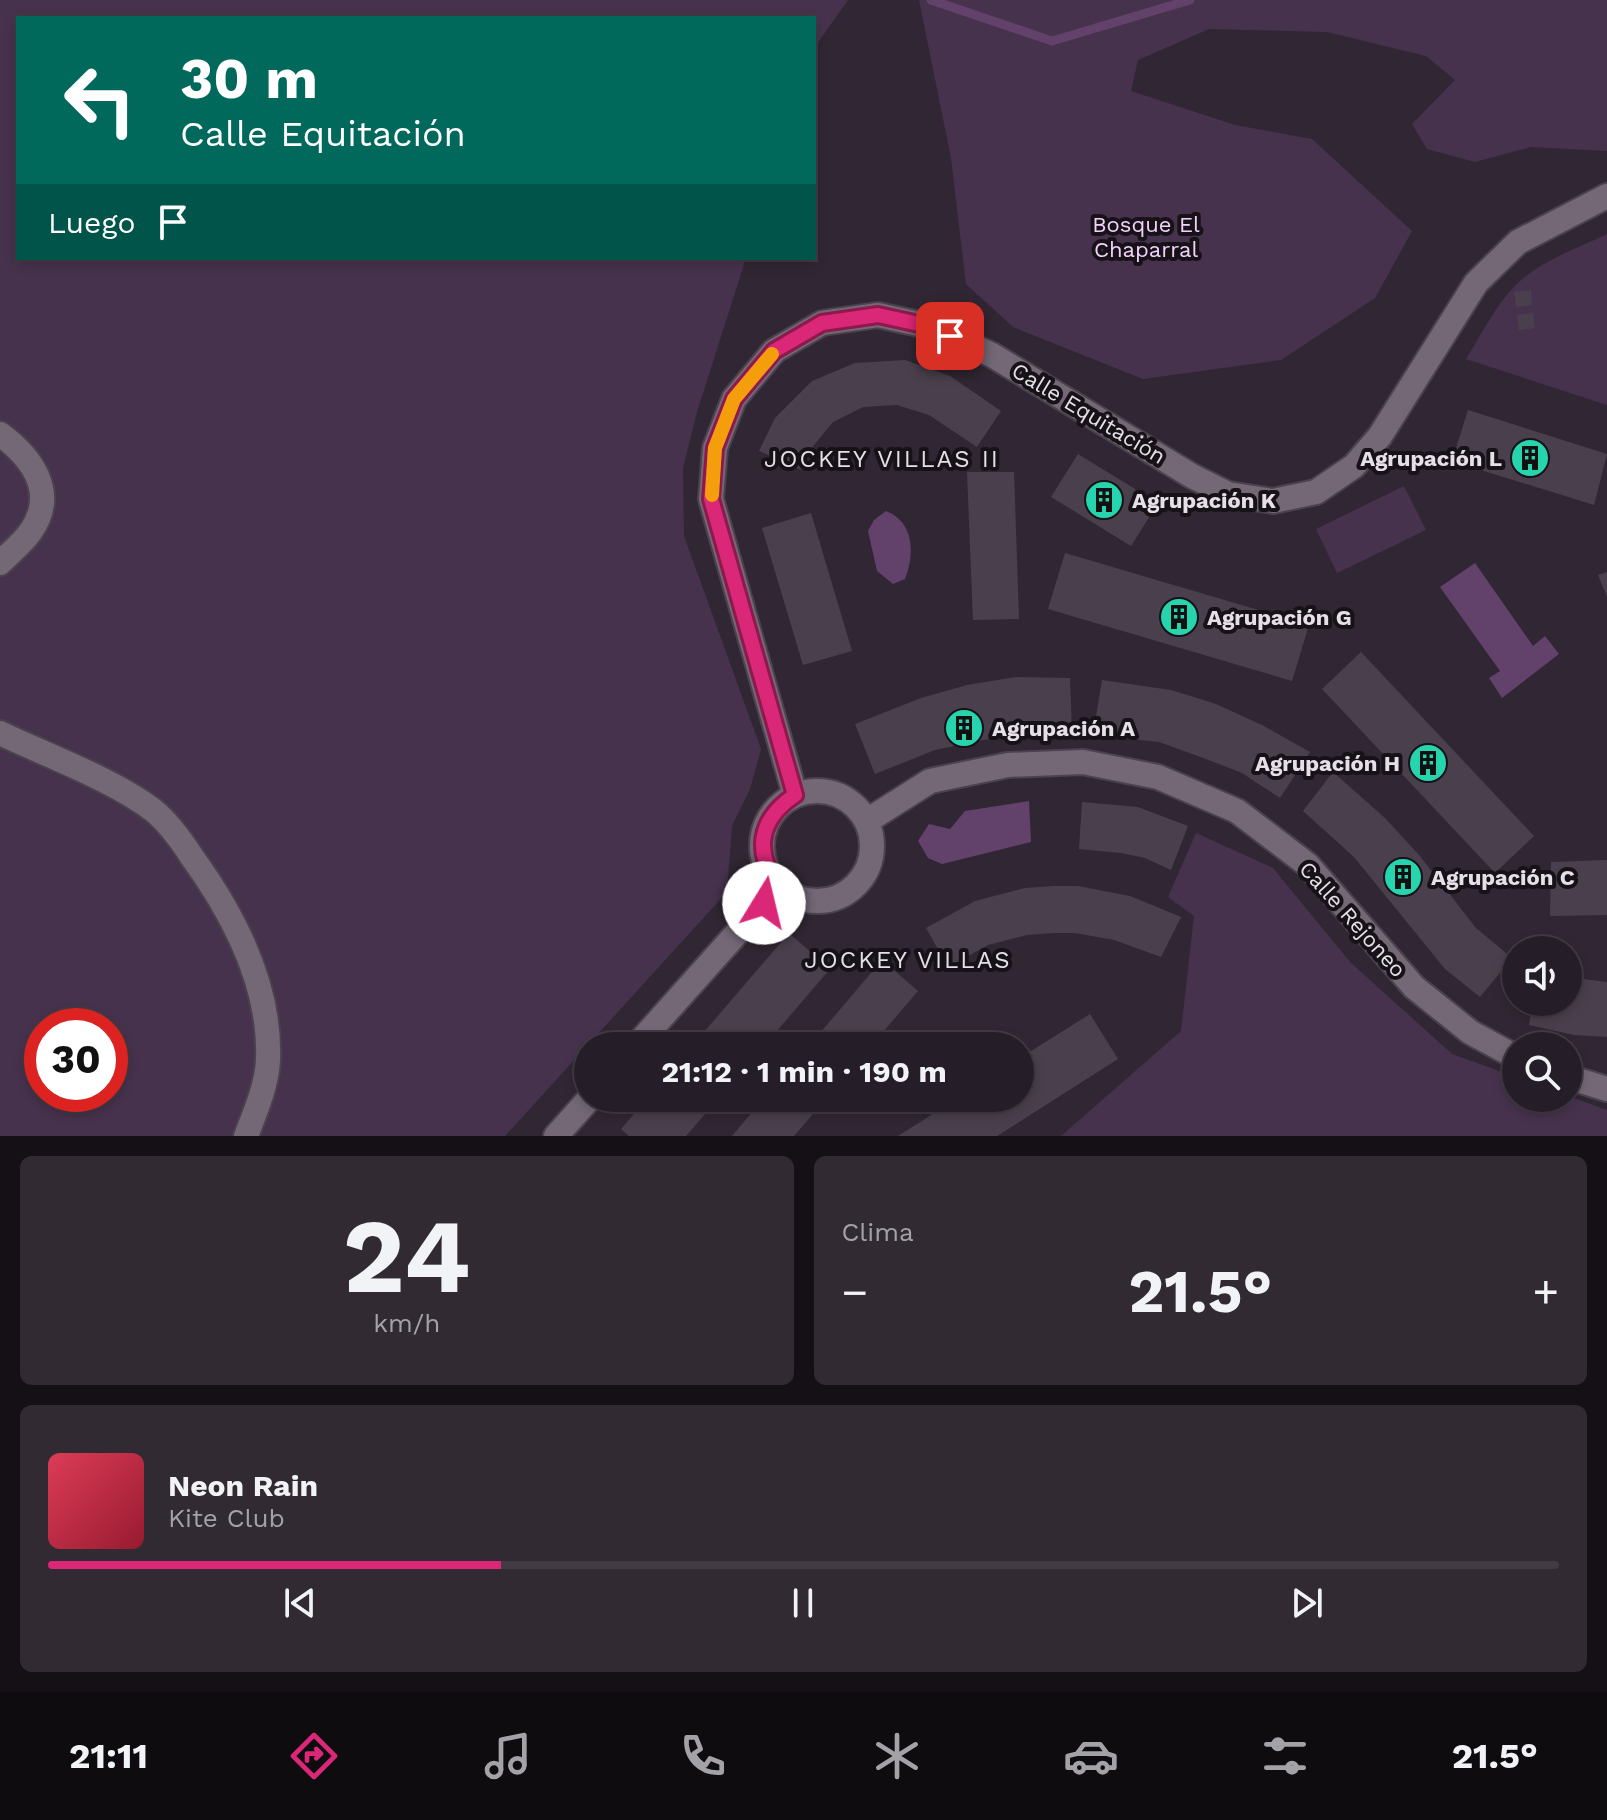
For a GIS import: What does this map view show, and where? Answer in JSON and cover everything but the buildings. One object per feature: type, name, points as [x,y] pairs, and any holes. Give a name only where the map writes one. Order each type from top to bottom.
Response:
[{"type":"street","name":"Calle Equitación","points":[[795,795],[711,499],[715,448],[734,399],[774,351],[822,323],[878,315],[928,326],[992,355],[1192,476],[1228,494],[1273,501],[1316,492],[1354,466],[1380,436],[1476,283],[1518,242],[1607,196]]},
{"type":"street","points":[[0,434],[34,466],[41,487],[41,508],[33,529],[0,563]]},
{"type":"street","points":[[0,733],[105,782],[153,810],[175,832],[217,894],[246,949],[266,1020],[269,1062],[246,1136]]},
{"type":"street","name":"Calle Rejoneo","points":[[867,821],[930,781],[1008,765],[1083,762],[1158,777],[1237,811],[1308,865],[1414,987],[1470,1032],[1502,1049]]},
{"type":"street","points":[[828,791],[844,797],[857,807],[867,821],[872,838],[872,855],[867,871],[857,885],[843,896],[826,901],[809,901],[793,896],[779,886],[768,872],[763,837],[769,820],[780,805],[795,795],[828,791]]},
{"type":"street","points":[[649,1032],[779,886]]},
{"type":"street","points":[[1582,1081],[1607,1089]]},
{"type":"street","points":[[556,1136],[577,1112]]},
{"type":"green space","points":[[0,0],[848,0],[816,45],[816,16],[16,16],[16,260],[745,260],[697,412],[683,468],[684,536],[761,749],[750,789],[732,826],[727,892],[600,1032],[574,1032],[574,1060],[505,1136],[0,1136]]},
{"type":"green space","name":"Bosque El Chaparral","points":[[919,0],[1607,0],[1607,151],[1531,147],[1475,162],[1427,149],[1412,124],[1455,80],[1426,56],[1327,32],[1209,29],[1138,60],[1131,91],[1235,125],[1312,139],[1412,231],[1375,298],[1281,360],[1143,379],[1013,327],[966,284],[951,158]]},
{"type":"green space","points":[[1607,234],[1607,405],[1466,359],[1497,309],[1528,274]]},
{"type":"green space","points":[[1404,486],[1426,530],[1337,573],[1316,529]]},
{"type":"green space","points":[[1196,833],[1273,868],[1350,962],[1452,1054],[1502,1072],[1502,1112],[1582,1112],[1582,1101],[1607,1110],[1607,1136],[1061,1136],[1181,1031],[1194,916],[1168,897]]},
{"type":"shaded area","points":[[886,511],[907,530],[911,549],[905,579],[893,584],[877,571],[868,531],[874,520]]},
{"type":"shaded area","points":[[1475,563],[1533,646],[1545,636],[1559,654],[1502,698],[1489,678],[1500,671],[1440,587]]},
{"type":"shaded area","points":[[1029,801],[1031,842],[942,864],[928,858],[918,841],[929,824],[950,829],[965,811]]},
{"type":"waterway","points":[[931,0],[1052,41],[1190,0]]},
{"type":"slow traffic","points":[[712,495],[715,448],[734,399],[772,354]]},
{"type":"place","name":"Agrupación L","points":[[1530,458]]},
{"type":"place","name":"Agrupación K","points":[[1104,500]]},
{"type":"place","name":"Agrupación G","points":[[1179,617]]},
{"type":"place","name":"Agrupación A","points":[[964,728]]},
{"type":"place","name":"Agrupación H","points":[[1428,763]]},
{"type":"place","name":"Agrupación C","points":[[1403,877]]},
{"type":"district","name":"JOCKEY VILLAS II","points":[[882,459]]},
{"type":"district","name":"JOCKEY VILLAS","points":[[908,960]]},
{"type":"route","points":[[764,903],[779,886],[768,872],[763,855],[763,837],[769,820],[780,805],[795,795],[711,499],[715,448],[734,399],[774,351],[822,323],[878,315],[928,326],[950,336]]}]
